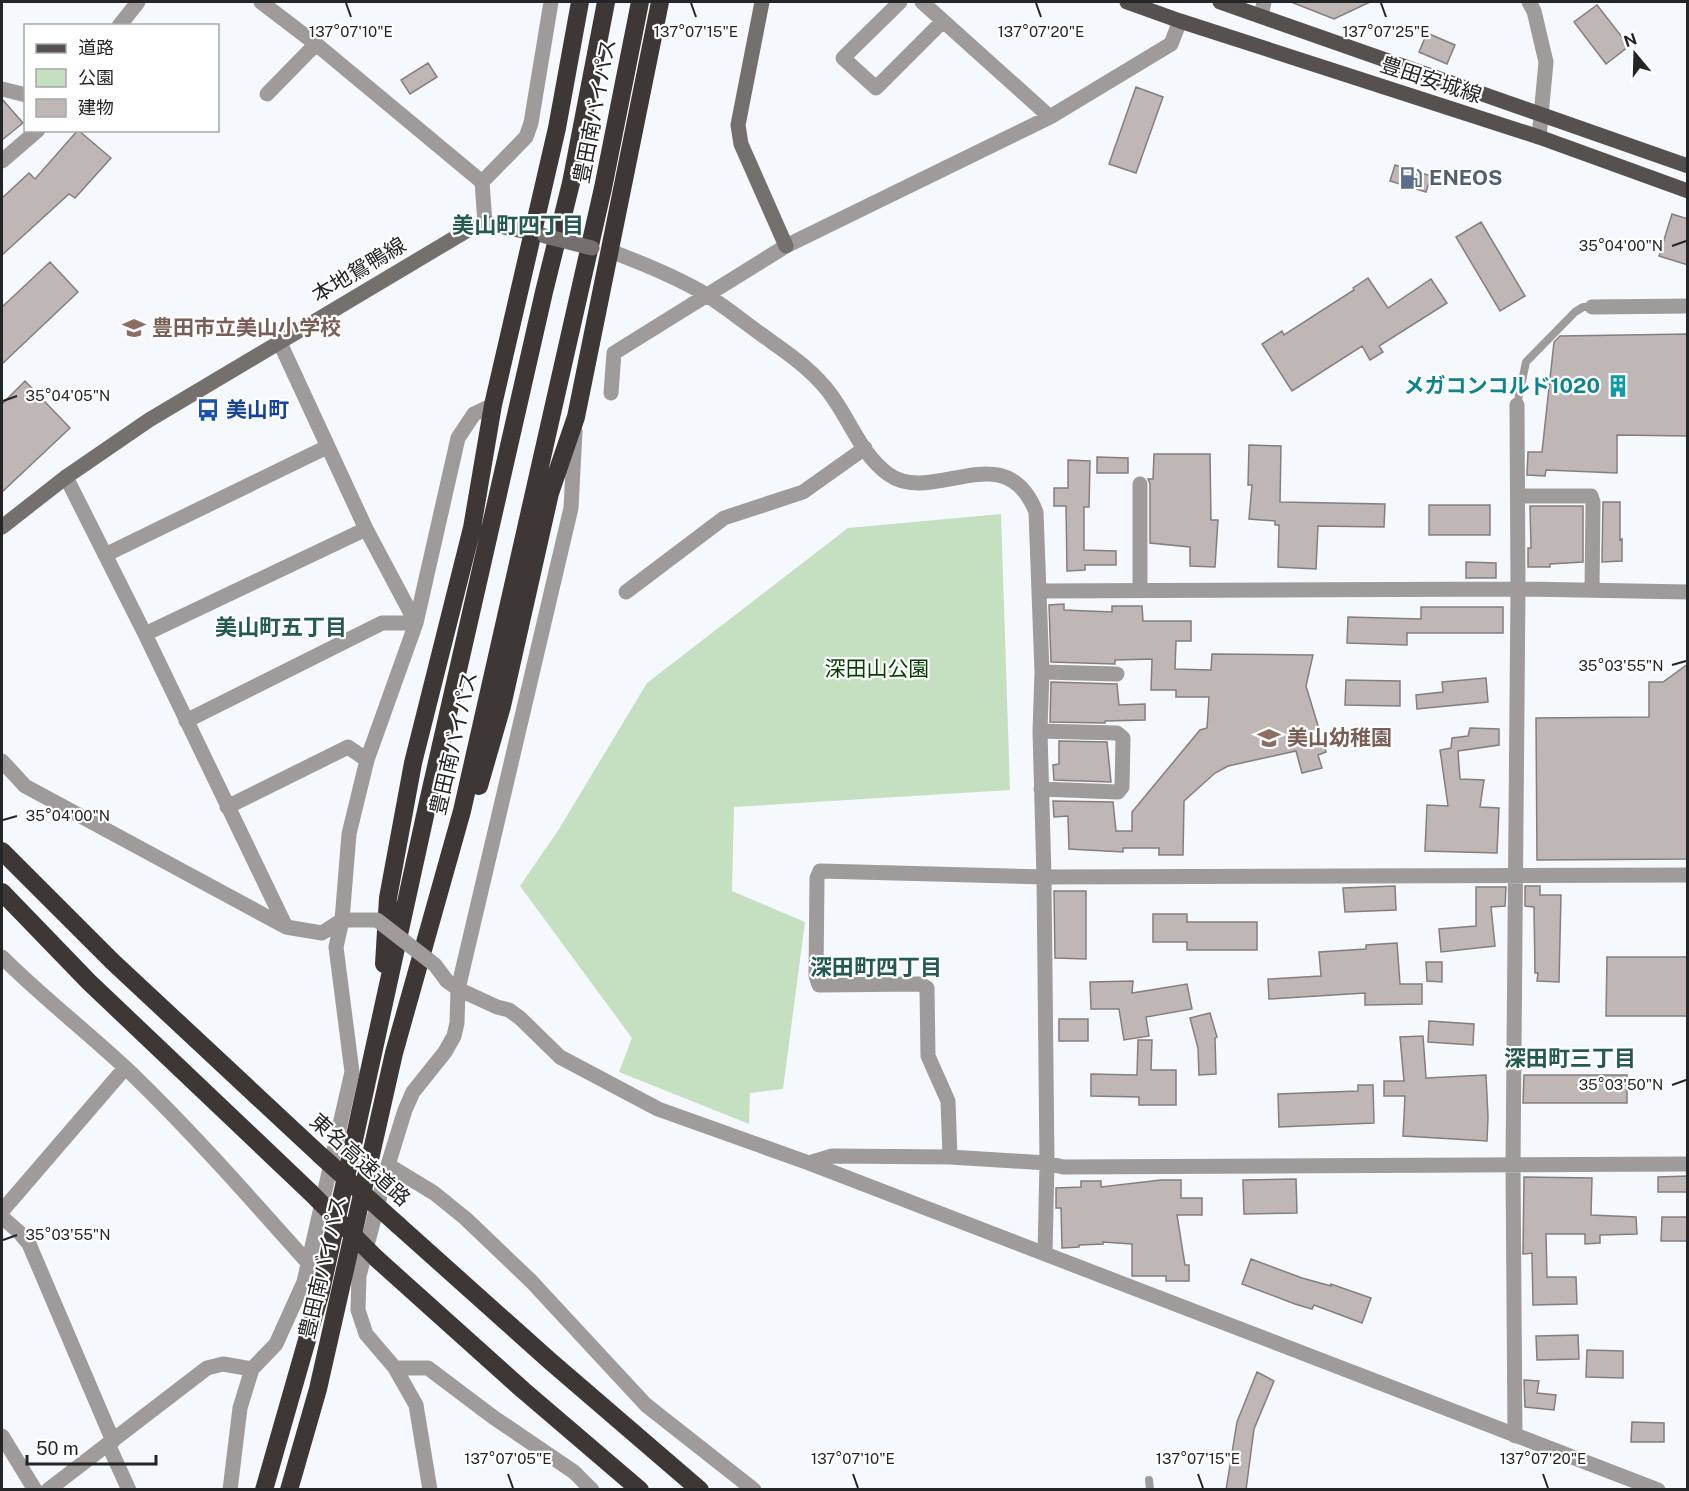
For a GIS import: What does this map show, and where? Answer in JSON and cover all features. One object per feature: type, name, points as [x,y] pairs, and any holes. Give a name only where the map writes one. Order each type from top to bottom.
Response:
[{"type":"highway","points":[[382,1017],[388,898],[413,763],[472,528],[493,405],[538,235],[580,2]]},
{"type":"highway","name":"豊田南バイパス","points":[[264,1490],[321,1291],[428,802],[571,183],[606,2]]},
{"type":"highway","name":"豊田南バイパス","points":[[289,1490],[318,1389],[394,1053],[464,800],[603,188],[640,2]]},
{"type":"highway","points":[[419,967],[445,903],[502,706],[550,493],[576,417],[601,249],[660,2]]},
{"type":"highway","name":"東名高速道路","points":[[2,850],[113,962],[398,1226],[700,1490]]},
{"type":"highway","points":[[2,892],[89,982],[310,1192],[377,1259],[523,1390],[640,1490]]},
{"type":"main road","points":[[762,2],[738,125],[741,144],[786,246]]},
{"type":"main road","name":"豊田安城線","points":[[1127,2],[1539,136],[1688,191]]},
{"type":"main road","name":"豊田安城線","points":[[1220,2],[1263,9],[1542,115],[1688,166]]},
{"type":"main road","points":[[484,223],[601,249]]},
{"type":"main road","name":"本地鴛鴨線","points":[[2,527],[66,477],[149,420],[435,248],[484,223]]},
{"type":"street","points":[[121,24],[138,2]]},
{"type":"street","points":[[261,2],[316,44],[482,182]]},
{"type":"street","points":[[484,223],[482,182],[526,137],[531,123],[551,2]]},
{"type":"street","points":[[900,2],[843,58],[876,88],[943,21]]},
{"type":"street","points":[[922,2],[1050,117]]},
{"type":"street","points":[[1529,2],[1534,11],[1546,62],[1539,136]]},
{"type":"street","points":[[611,393],[614,352],[786,246],[1050,117],[1171,44],[1180,21]]},
{"type":"street","points":[[267,94],[316,44]]},
{"type":"street","points":[[2,89],[24,94]]},
{"type":"street","points":[[2,162],[36,132]]},
{"type":"street","points":[[601,249],[651,266],[705,294],[810,369],[829,391],[865,448],[883,470],[903,482],[989,474],[1006,477],[1021,485],[1029,495],[1036,512],[1042,672],[1040,731],[1047,1163],[1045,1254]]},
{"type":"street","points":[[1592,307],[1688,306]]},
{"type":"street","points":[[280,343],[366,529],[416,623]]},
{"type":"street","points":[[230,1490],[240,1408],[252,1369],[276,1344],[304,1282],[352,1072],[336,947],[342,920],[349,834],[368,760],[416,623],[458,438],[474,414],[493,405]]},
{"type":"street","points":[[1515,1436],[1513,1165],[1518,589],[1517,405]]},
{"type":"street","points":[[430,1490],[416,1405],[395,1368],[366,1334],[358,1311],[359,1276],[405,1110],[413,1092],[445,1052],[454,1036],[457,1023],[452,985],[571,508],[576,417]]},
{"type":"street","points":[[105,555],[327,447]]},
{"type":"street","points":[[626,592],[724,518],[803,492],[865,448]]},
{"type":"street","points":[[66,477],[145,634],[286,927]]},
{"type":"street","points":[[1140,484],[1140,590]]},
{"type":"street","points":[[1518,496],[1592,496],[1592,590]]},
{"type":"street","points":[[145,634],[366,529]]},
{"type":"street","points":[[1040,591],[1518,589],[1688,592]]},
{"type":"street","points":[[186,721],[382,623],[416,623]]},
{"type":"street","points":[[1042,672],[1117,674]]},
{"type":"street","points":[[1040,731],[1117,733],[1123,738],[1122,787],[1118,792],[1041,789]]},
{"type":"street","points":[[227,807],[348,747],[368,760]]},
{"type":"street","points":[[2,761],[25,786],[286,927],[322,933],[342,920],[377,920],[435,965],[452,985],[497,1007],[509,1010],[560,1056],[658,1109],[809,1163],[1658,1490]]},
{"type":"street","points":[[950,1158],[948,1101],[928,1056],[927,988],[920,984],[819,985],[816,975],[817,878],[820,871],[1044,877],[1688,875]]},
{"type":"street","points":[[2,957],[191,1131],[309,1264]]},
{"type":"street","points":[[2,1211],[125,1068]]},
{"type":"street","points":[[809,1163],[832,1156],[950,1158],[1047,1163],[1063,1167],[1688,1164]]},
{"type":"street","points":[[388,1165],[434,1193],[465,1218],[531,1281],[646,1405],[754,1490]]},
{"type":"street","points":[[2,1217],[19,1232],[28,1244],[129,1490]]},
{"type":"street","points":[[48,1490],[207,1368],[223,1364],[252,1369]]},
{"type":"street","points":[[395,1368],[428,1368],[493,1418],[574,1472],[592,1490]]},
{"type":"street","points":[[2,1436],[35,1490]]},
{"type":"lane","points":[[1517,405],[1526,363],[1575,312],[1583,307],[1592,307]]},
{"type":"green space","name":"深田山公園","points":[[1001,514],[1010,790],[734,807],[732,891],[805,922],[783,1089],[750,1093],[749,1124],[619,1072],[632,1038],[520,886],[559,829],[647,683],[848,528]]},
{"type":"building","points":[[1291,2],[1370,2],[1334,19]]},
{"type":"building","points":[[1597,5],[1629,46],[1606,64],[1574,22]]},
{"type":"building","points":[[1427,33],[1455,45],[1447,64],[1419,52]]},
{"type":"building","points":[[428,63],[437,77],[410,94],[401,80]]},
{"type":"building","points":[[1136,87],[1163,97],[1136,173],[1109,164]]},
{"type":"building","points":[[2,99],[23,123],[2,140]]},
{"type":"building","points":[[76,132],[80,132],[111,158],[75,198],[69,194],[2,255],[2,198],[29,173],[35,179]]},
{"type":"building","name":"ENEOS","points":[[1395,165],[1431,176],[1426,192],[1390,181]]},
{"type":"building","points":[[1672,214],[1688,219],[1688,265],[1659,256]]},
{"type":"building","points":[[1481,222],[1525,296],[1500,311],[1456,237]]},
{"type":"building","points":[[50,262],[78,292],[2,364],[2,307]]},
{"type":"building","points":[[1368,278],[1388,308],[1431,279],[1447,303],[1379,346],[1383,352],[1370,360],[1362,346],[1292,391],[1262,344],[1282,331],[1284,335],[1354,290],[1353,288]]},
{"type":"building","name":"メガコンコルド1020","points":[[1688,334],[1688,436],[1617,435],[1617,473],[1546,470],[1545,476],[1527,475],[1528,452],[1542,452],[1554,342],[1560,336]]},
{"type":"building","points":[[25,381],[70,428],[2,492],[2,404]]},
{"type":"building","points":[[1249,445],[1281,446],[1280,502],[1385,504],[1384,527],[1318,526],[1316,569],[1278,567],[1279,525],[1275,525],[1275,521],[1249,519],[1252,485],[1248,485]]},
{"type":"building","points":[[1154,454],[1210,454],[1211,520],[1218,520],[1215,567],[1190,566],[1190,547],[1150,543],[1150,484],[1148,479],[1153,479]]},
{"type":"building","points":[[1097,457],[1128,458],[1128,473],[1097,473]]},
{"type":"building","points":[[1068,460],[1090,461],[1089,507],[1084,507],[1084,550],[1116,551],[1116,565],[1085,565],[1085,570],[1067,571],[1066,506],[1054,506],[1054,488],[1068,488]]},
{"type":"building","points":[[1603,502],[1620,502],[1622,561],[1602,562]]},
{"type":"building","points":[[1429,505],[1490,505],[1490,535],[1429,535]]},
{"type":"building","points":[[1530,506],[1583,506],[1583,562],[1550,564],[1550,567],[1528,567],[1528,548],[1531,548]]},
{"type":"building","points":[[1466,562],[1496,563],[1496,578],[1466,578]]},
{"type":"building","points":[[1064,604],[1064,610],[1112,612],[1112,606],[1142,606],[1143,621],[1191,621],[1191,641],[1176,641],[1175,669],[1211,670],[1212,654],[1313,655],[1306,686],[1326,752],[1318,755],[1322,768],[1302,773],[1296,751],[1228,766],[1215,773],[1184,801],[1183,855],[1159,855],[1159,848],[1123,848],[1123,852],[1069,849],[1068,816],[1054,817],[1053,801],[1113,802],[1116,831],[1132,831],[1132,812],[1200,730],[1207,728],[1209,697],[1176,697],[1176,690],[1151,690],[1152,659],[1115,660],[1115,664],[1051,662],[1049,605]]},
{"type":"building","points":[[1421,607],[1503,607],[1503,633],[1407,633],[1407,645],[1347,643],[1348,617],[1421,619]]},
{"type":"building","points":[[1688,664],[1688,859],[1537,860],[1536,718],[1649,717],[1649,682],[1663,682]]},
{"type":"building","points":[[1486,678],[1488,702],[1417,709],[1416,695],[1443,692],[1442,682]]},
{"type":"building","points":[[1346,680],[1400,681],[1400,706],[1345,705]]},
{"type":"building","points":[[1051,682],[1117,684],[1119,705],[1145,704],[1145,720],[1105,721],[1105,723],[1050,722]]},
{"type":"building","points":[[1470,728],[1499,729],[1499,745],[1458,751],[1460,779],[1484,780],[1480,807],[1499,808],[1497,853],[1425,851],[1427,805],[1448,806],[1440,750],[1451,748],[1452,738],[1468,736]]},
{"type":"building","points":[[1059,741],[1107,742],[1111,782],[1054,780],[1053,765],[1059,764]]},
{"type":"building","points":[[1395,886],[1396,910],[1345,912],[1343,888]]},
{"type":"building","points":[[1525,886],[1540,886],[1540,895],[1561,895],[1559,982],[1537,981],[1534,907],[1525,906]]},
{"type":"building","points":[[1476,887],[1506,887],[1505,906],[1491,907],[1495,946],[1441,952],[1439,929],[1476,926]]},
{"type":"building","points":[[1054,891],[1086,891],[1086,959],[1055,958]]},
{"type":"building","points":[[1153,914],[1187,914],[1187,922],[1257,922],[1257,950],[1187,950],[1187,942],[1153,942]]},
{"type":"building","points":[[1397,943],[1400,984],[1422,984],[1422,1004],[1365,1005],[1365,993],[1269,999],[1268,979],[1321,976],[1319,952],[1366,949],[1366,945]]},
{"type":"building","points":[[1607,957],[1688,957],[1688,1016],[1606,1016]]},
{"type":"building","points":[[1426,962],[1442,962],[1442,982],[1427,981]]},
{"type":"building","points":[[1133,981],[1132,993],[1187,984],[1192,1009],[1146,1017],[1149,1036],[1124,1040],[1119,1009],[1091,1009],[1090,982]]},
{"type":"building","points":[[1210,1013],[1217,1037],[1215,1038],[1216,1074],[1199,1075],[1198,1048],[1190,1018]]},
{"type":"building","points":[[1059,1019],[1088,1019],[1088,1041],[1059,1041]]},
{"type":"building","points":[[1429,1021],[1474,1024],[1473,1045],[1428,1042]]},
{"type":"building","points":[[1423,1036],[1426,1078],[1486,1075],[1487,1141],[1403,1136],[1405,1096],[1384,1096],[1384,1081],[1404,1081],[1400,1037]]},
{"type":"building","points":[[1138,1040],[1152,1040],[1151,1070],[1176,1070],[1176,1105],[1139,1105],[1139,1097],[1091,1096],[1091,1074],[1137,1075]]},
{"type":"building","points":[[1524,1075],[1627,1075],[1627,1103],[1523,1103]]},
{"type":"building","points":[[1358,1085],[1373,1085],[1374,1123],[1279,1127],[1278,1094],[1358,1091]]},
{"type":"building","points":[[1688,1176],[1688,1192],[1658,1192],[1658,1177]]},
{"type":"building","points":[[1524,1177],[1592,1178],[1591,1215],[1636,1217],[1637,1234],[1600,1235],[1600,1243],[1585,1244],[1585,1234],[1546,1234],[1547,1277],[1576,1277],[1577,1304],[1533,1305],[1532,1253],[1523,1254]]},
{"type":"building","points":[[1296,1179],[1297,1213],[1244,1214],[1243,1180]]},
{"type":"building","points":[[1181,1180],[1181,1198],[1202,1198],[1202,1215],[1177,1215],[1185,1265],[1189,1265],[1189,1281],[1166,1281],[1166,1276],[1132,1276],[1132,1244],[1103,1242],[1103,1244],[1062,1248],[1061,1208],[1056,1208],[1056,1188],[1081,1187],[1081,1181],[1101,1181],[1101,1187]]},
{"type":"building","points":[[1662,1217],[1688,1217],[1688,1241],[1661,1241]]},
{"type":"building","points":[[1251,1259],[1302,1278],[1331,1286],[1331,1284],[1371,1298],[1362,1323],[1314,1305],[1312,1309],[1295,1304],[1242,1284]]},
{"type":"building","points":[[1578,1335],[1579,1359],[1537,1360],[1536,1336]]},
{"type":"building","points":[[1587,1350],[1623,1351],[1623,1378],[1586,1377]]},
{"type":"building","points":[[1257,1372],[1274,1381],[1254,1429],[1246,1490],[1226,1490],[1237,1422]]},
{"type":"building","points":[[1524,1380],[1539,1381],[1537,1393],[1556,1395],[1554,1410],[1525,1407]]},
{"type":"building","points":[[1632,1422],[1664,1423],[1664,1442],[1631,1442]]},
{"type":"place","name":"ENEOS","points":[[1411,178]]},
{"type":"place","name":"豊田市立美山小学校","points":[[134,328]]},
{"type":"place","name":"メガコンコルド1020","points":[[1618,386]]},
{"type":"place","name":"美山町","points":[[208,410]]},
{"type":"place","name":"美山幼稚園","points":[[1269,738]]},
{"type":"district","name":"美山町四丁目","points":[[518,225]]},
{"type":"district","name":"美山町五丁目","points":[[281,627]]},
{"type":"district","name":"深田町四丁目","points":[[876,967]]},
{"type":"district","name":"深田町三丁目","points":[[1570,1058]]}]
